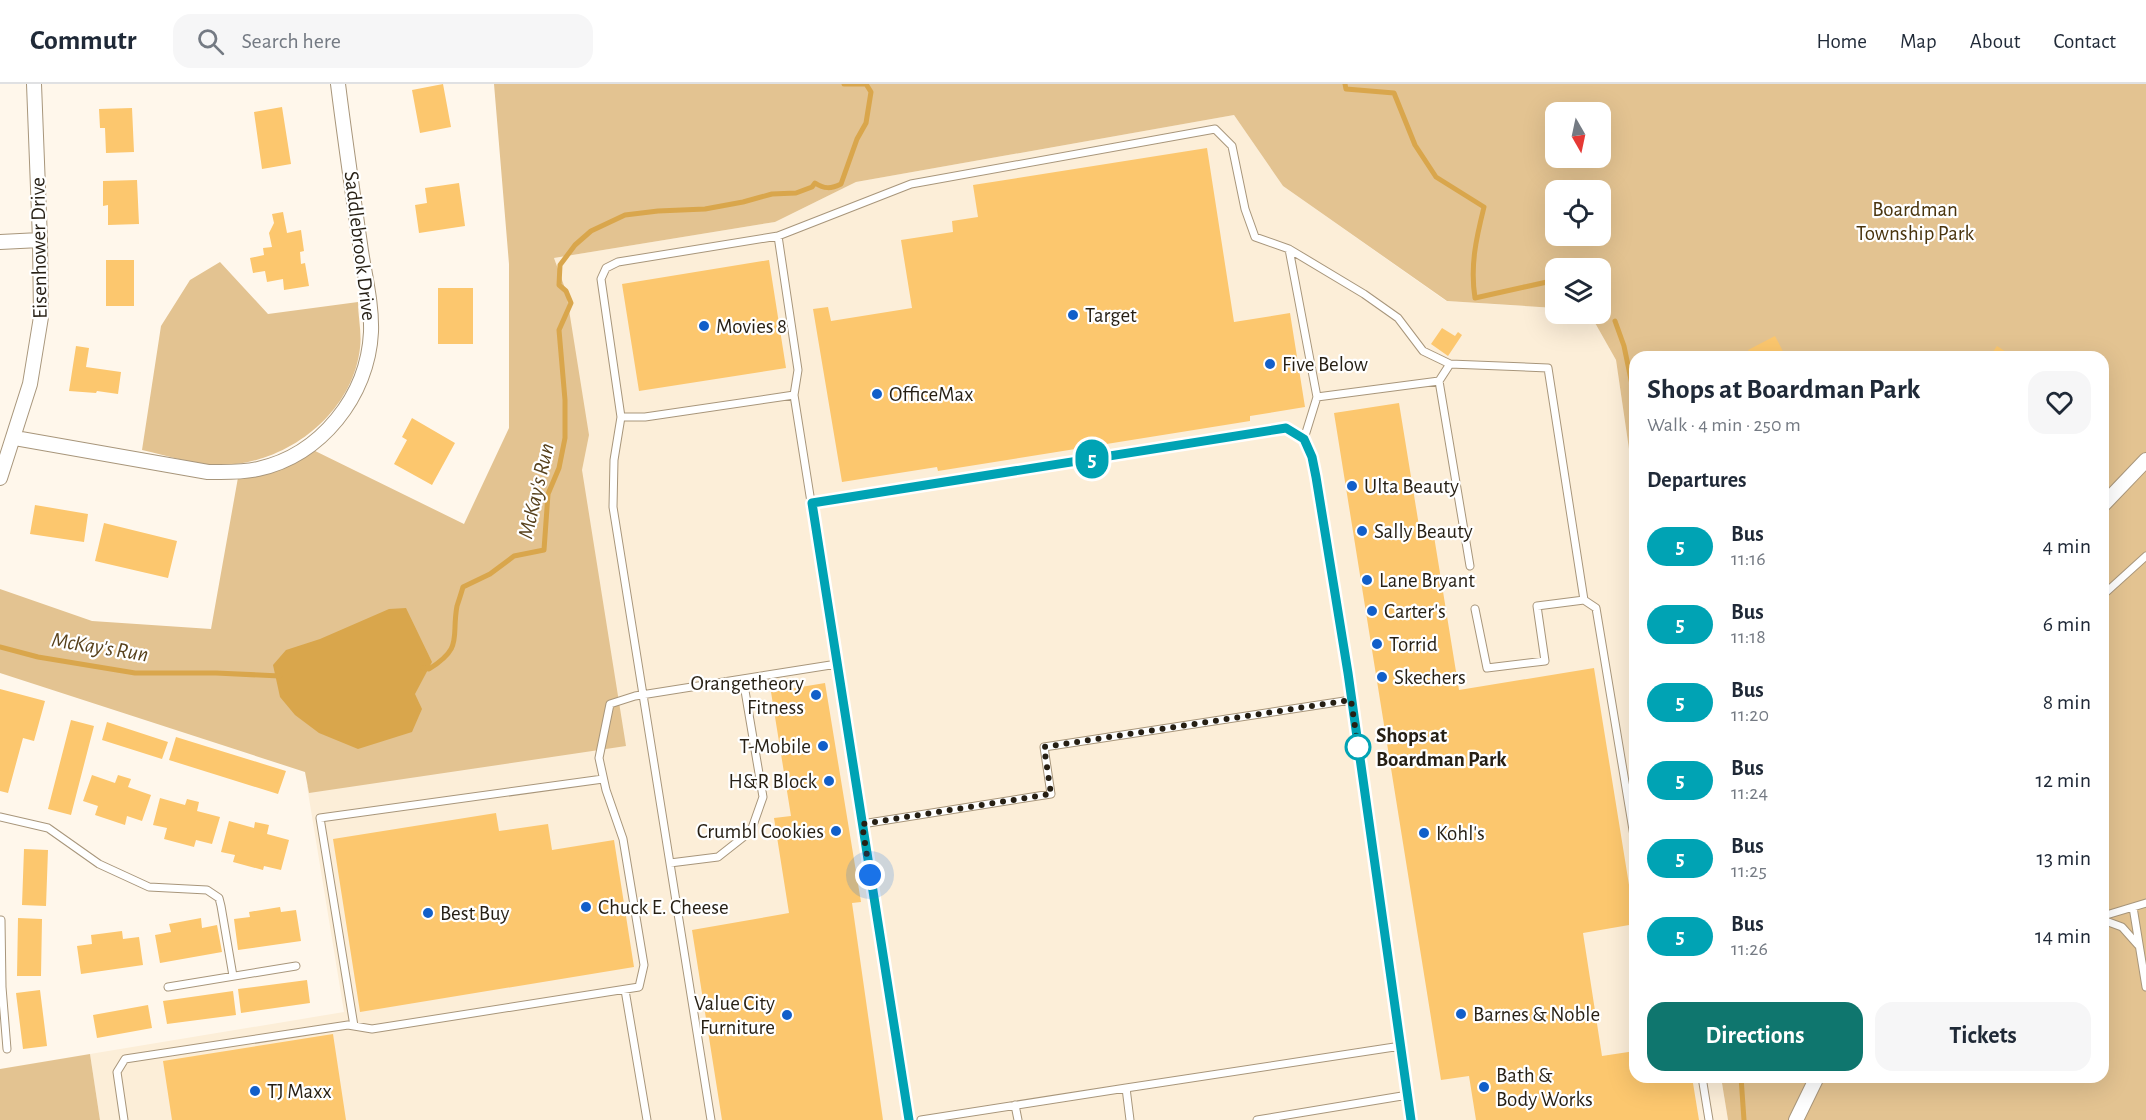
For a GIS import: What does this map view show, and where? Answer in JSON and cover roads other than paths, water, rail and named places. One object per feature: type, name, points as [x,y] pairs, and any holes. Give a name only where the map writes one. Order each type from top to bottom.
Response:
[{"type":"street","name":"Eisenhower Drive","points":[[0,478],[15,438],[30,384],[39,334],[42,292],[34,84]]},
{"type":"street","name":"Saddlebrook Drive","points":[[15,438],[208,472],[233,473],[258,469],[285,460],[307,447],[329,429],[348,404],[361,379],[370,333],[338,84]]},
{"type":"street","points":[[0,242],[40,240]]},
{"type":"street","points":[[2109,499],[2146,460]]},
{"type":"street","points":[[1796,1120],[1814,1083]]},
{"type":"lane","points":[[711,1120],[613,507],[614,460],[621,417],[601,279],[606,268],[618,262],[778,236],[911,184],[1215,129],[1232,146],[1245,209],[1255,237],[1289,249],[1364,294],[1398,318],[1423,351],[1450,364],[1548,368],[1584,600]]},
{"type":"lane","points":[[778,236],[798,370],[794,395],[909,1120]]},
{"type":"lane","points":[[1289,249],[1317,397],[1304,439]]},
{"type":"lane","points":[[1450,364],[1439,381],[1470,566]]},
{"type":"lane","points":[[1317,397],[1439,381]]},
{"type":"lane","points":[[621,417],[645,417],[794,395]]},
{"type":"lane","points":[[812,503],[1286,428],[1304,439],[1312,457],[1316,477],[1351,700],[1411,1120]]},
{"type":"lane","points":[[2109,590],[2146,556]]},
{"type":"lane","points":[[1475,609],[1487,668],[1545,661],[1537,606],[1584,600],[1596,608],[1629,806]]},
{"type":"lane","points":[[124,1120],[117,1072],[124,1059],[348,1025],[372,1029],[639,987],[644,965],[623,839],[603,779],[599,758],[610,704],[642,695],[837,664]]},
{"type":"lane","points":[[670,863],[718,856],[751,831],[763,797],[744,679]]},
{"type":"lane","points":[[862,824],[1051,794],[1044,747],[1351,700]]},
{"type":"lane","points":[[354,1026],[320,818],[603,779]]},
{"type":"lane","points":[[0,817],[48,828],[99,864],[149,887],[207,890],[213,893],[221,906],[233,976]]},
{"type":"lane","points":[[2109,916],[2146,903]]},
{"type":"lane","points":[[2133,907],[2146,987]]},
{"type":"lane","points":[[1,920],[1,987],[7,1049]]},
{"type":"lane","points":[[2109,921],[2122,927],[2139,947]]},
{"type":"lane","points":[[168,987],[296,966]]},
{"type":"lane","points":[[625,990],[647,1120]]},
{"type":"lane","points":[[921,1120],[1401,1046]]},
{"type":"lane","points":[[1703,1083],[1709,1120]]},
{"type":"lane","points":[[1126,1088],[1130,1120]]},
{"type":"lane","points":[[1257,1120],[1408,1095]]},
{"type":"lane","points":[[1016,1105],[1018,1120]]},
{"type":"lane","points":[[1314,1110],[1316,1120]]},
{"type":"waterway","name":"McKay's Run","points":[[423,668],[429,669],[452,648],[457,606],[463,587],[490,574],[514,556],[544,550],[548,494],[559,468],[565,438],[565,400],[559,330],[571,303],[566,291],[559,285],[560,265],[575,245],[591,231],[625,215],[705,209],[772,194],[796,193],[812,187],[815,183],[828,188],[841,184],[857,139],[866,123],[871,92],[866,84],[844,84]]},
{"type":"waterway","points":[[1345,84],[1346,89],[1394,93],[1415,145],[1436,177],[1484,207],[1475,252],[1473,275],[1475,298],[1545,282]]},
{"type":"waterway","points":[[1615,321],[1629,370]]},
{"type":"waterway","name":"McKay's Run","points":[[0,647],[38,657],[135,673],[280,676]]},
{"type":"waterway","points":[[1741,1083],[1744,1120]]},
{"type":"place","name":"Target","points":[[1073,315]]},
{"type":"place","name":"Movies 8","points":[[704,326]]},
{"type":"place","name":"Five Below","points":[[1270,364]]},
{"type":"place","name":"OfficeMax","points":[[877,394]]},
{"type":"place","name":"Ulta Beauty","points":[[1352,486]]},
{"type":"place","name":"Sally Beauty","points":[[1362,531]]},
{"type":"place","name":"Lane Bryant","points":[[1367,580]]},
{"type":"place","name":"Carter's","points":[[1372,611]]},
{"type":"place","name":"Torrid","points":[[1377,644]]},
{"type":"place","name":"Skechers","points":[[1382,677]]},
{"type":"place","name":"Orangetheory Fitness","points":[[816,695]]},
{"type":"place","name":"T-Mobile","points":[[823,746]]},
{"type":"place","name":"Shops at Boardman Park","points":[[1358,747]]},
{"type":"place","name":"H&R Block","points":[[829,781]]},
{"type":"place","name":"Crumbl Cookies","points":[[836,831]]},
{"type":"place","name":"Kohl's","points":[[1424,833]]},
{"type":"place","name":"Chuck E. Cheese","points":[[586,907]]},
{"type":"place","name":"Best Buy","points":[[428,913]]},
{"type":"place","name":"Barnes & Noble","points":[[1461,1014]]},
{"type":"place","name":"Value City Furniture","points":[[787,1015]]},
{"type":"place","name":"Bath & Body Works","points":[[1484,1087]]},
{"type":"place","name":"TJ Maxx","points":[[255,1091]]},
{"type":"park label","name":"Boardman Township Park","points":[[1915,221]]}]
